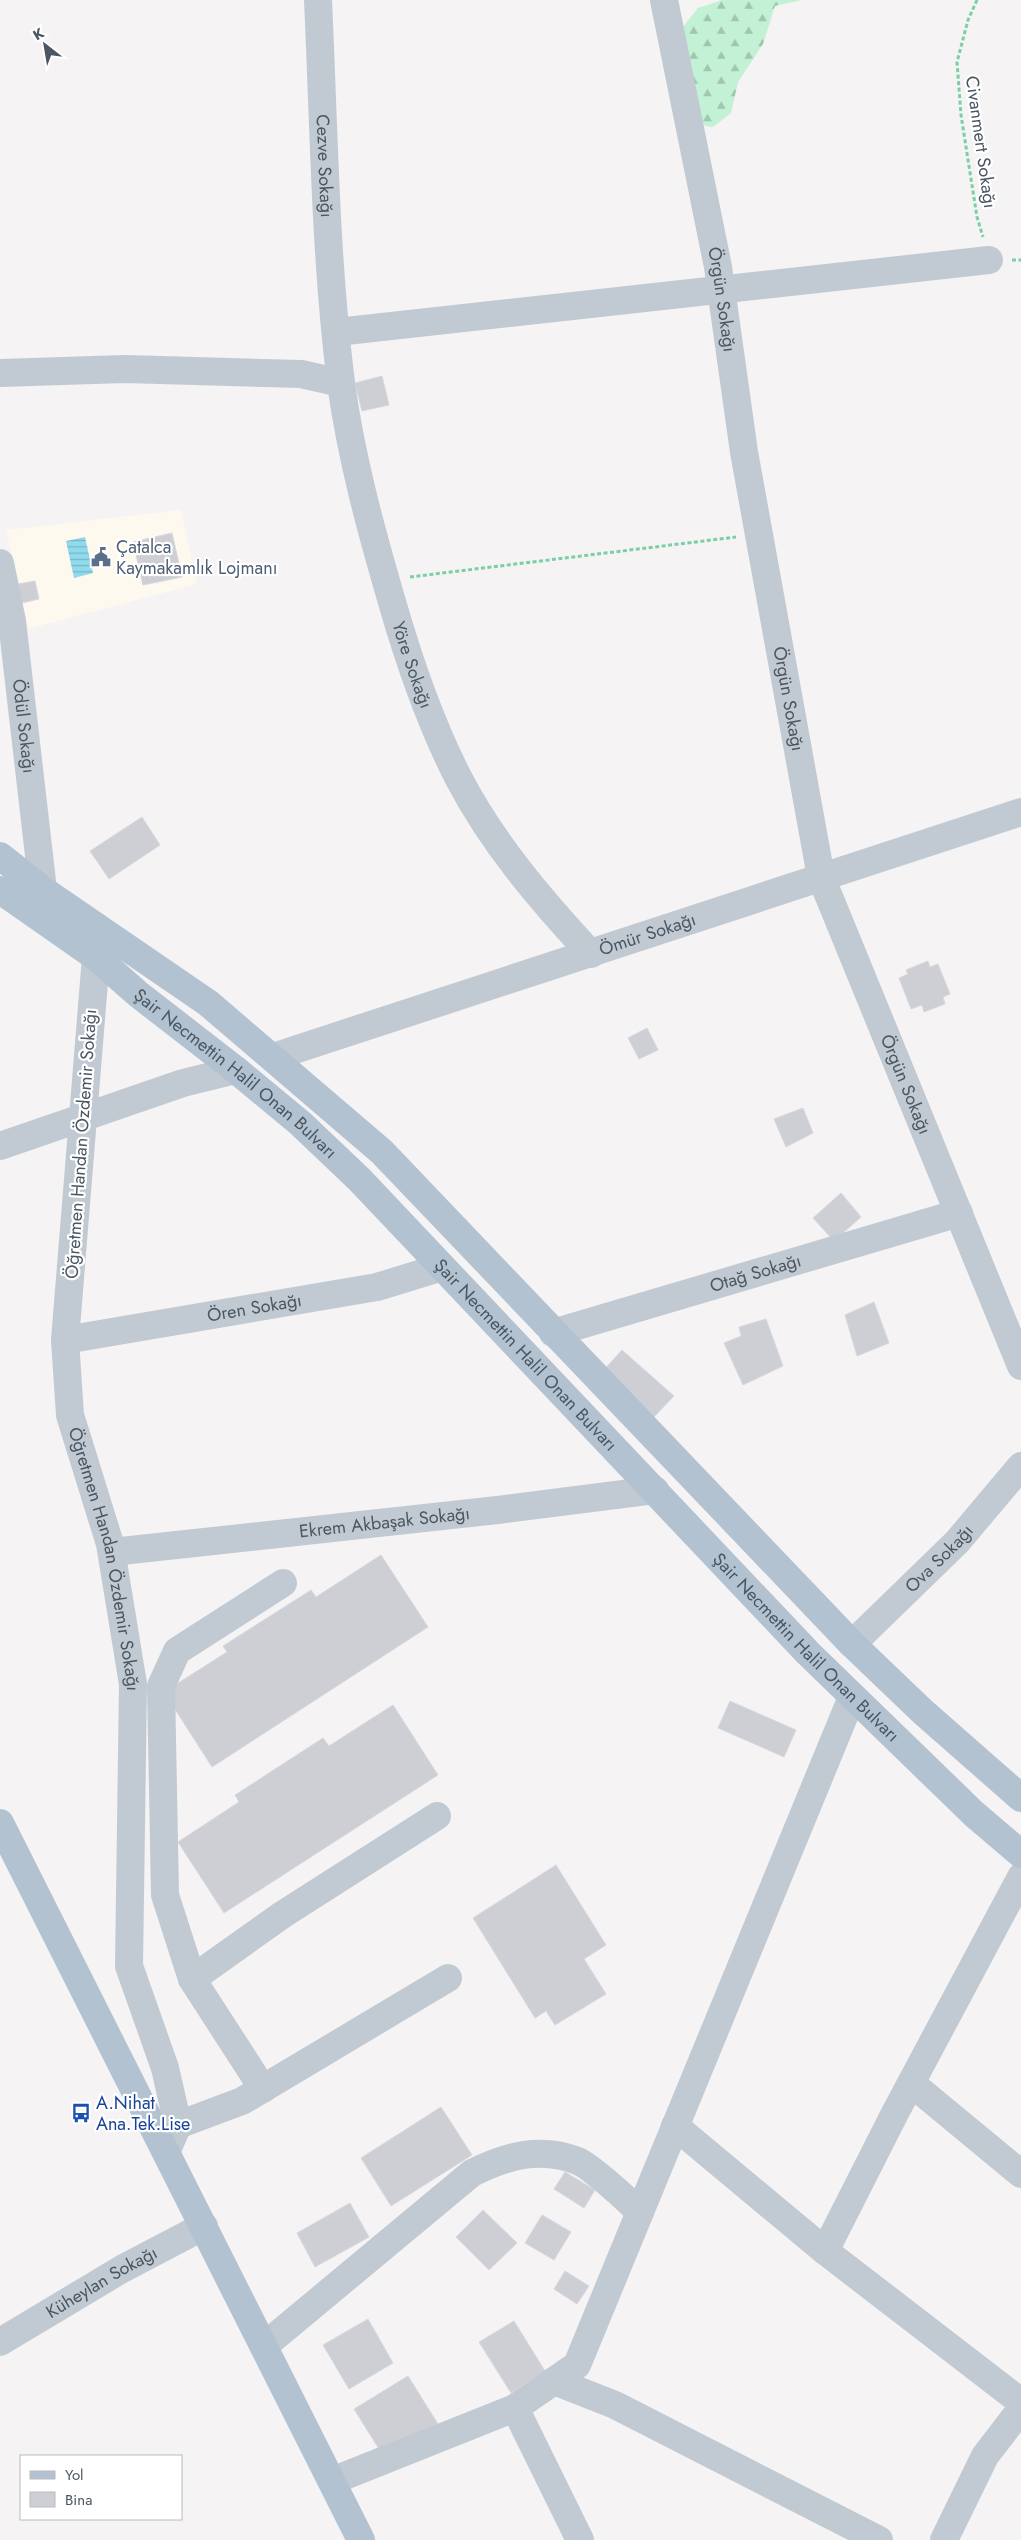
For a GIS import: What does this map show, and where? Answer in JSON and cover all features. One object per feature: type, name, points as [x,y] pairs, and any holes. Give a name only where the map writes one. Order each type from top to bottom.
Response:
[{"type":"main road","name":"Şair Necmettin Halil Onan Bulvarı","points":[[0,856],[43,890],[208,1003],[382,1152],[852,1644],[922,1711],[1021,1798]]},
{"type":"main road","name":"Şair Necmettin Halil Onan Bulvarı","points":[[0,890],[96,957],[138,994],[236,1070],[300,1123],[359,1179],[852,1697],[974,1814],[1021,1854]]},
{"type":"main road","points":[[0,1823],[361,2540]]},
{"type":"street","name":"Cezve Sokağı","points":[[318,0],[328,245],[337,332]]},
{"type":"street","name":"Örgün Sokağı","points":[[664,0],[722,290],[744,452],[822,877],[1021,1366]]},
{"type":"street","points":[[337,332],[989,260]]},
{"type":"street","name":"Yöre Sokağı","points":[[337,332],[341,384],[363,504],[406,647],[459,778],[497,841],[541,899],[590,954]]},
{"type":"street","points":[[0,373],[125,369],[282,373],[301,374],[341,384]]},
{"type":"street","name":"Ödül Sokağı","points":[[0,563],[12,621],[43,890]]},
{"type":"street","name":"Ömür Sokağı","points":[[273,1057],[1021,812]]},
{"type":"street","name":"Öğretmen Handan Özdemir Sokağı","points":[[96,957],[65,1340],[70,1415],[112,1552],[133,1684],[129,1966],[165,2068],[178,2125]]},
{"type":"street","points":[[0,1146],[182,1082],[236,1070]]},
{"type":"street","name":"Otağ Sokağı","points":[[553,1333],[959,1213]]},
{"type":"street","name":"Ören Sokağı","points":[[65,1340],[377,1287],[442,1267]]},
{"type":"street","name":"Ova Sokağı","points":[[852,1644],[957,1542],[1021,1466]]},
{"type":"street","name":"Ekrem Akbaşak Sokağı","points":[[112,1552],[498,1510],[656,1490]]},
{"type":"street","points":[[262,2089],[192,1979],[165,1895],[161,1686],[177,1651],[283,1583]]},
{"type":"street","points":[[332,2481],[515,2408],[577,2365],[852,1697]]},
{"type":"street","points":[[192,1979],[282,1915],[437,1816]]},
{"type":"street","points":[[825,2251],[911,2083],[1021,1877]]},
{"type":"street","points":[[166,2152],[178,2125],[242,2101],[448,1978]]},
{"type":"street","points":[[911,2083],[1021,2174]]},
{"type":"street","points":[[676,2126],[825,2251],[1021,2402]]},
{"type":"street","points":[[264,2346],[472,2173],[500,2159],[545,2153],[579,2162],[640,2212]]},
{"type":"street","name":"Küheylan Sokağı","points":[[0,2342],[122,2269],[204,2226]]},
{"type":"street","points":[[554,2381],[615,2405],[879,2540]]},
{"type":"street","points":[[515,2408],[580,2540]]},
{"type":"street","points":[[944,2540],[985,2456],[1021,2409]]},
{"type":"path","name":"Civanmert Sokağı","points":[[977,0],[968,20],[957,62],[961,115],[977,217],[989,260]]},
{"type":"path","points":[[385,580],[759,534]]},
{"type":"shaded area","name":"Çatalca Kaymakamlık Lojmanı","points":[[181,510],[197,584],[28,629],[6,530]]},
{"type":"green space","points":[[722,0],[802,0],[775,6],[763,44],[738,82],[731,113],[713,127],[695,124],[682,28],[698,8]]},
{"type":"water","points":[[85,537],[93,573],[74,578],[66,541]]},
{"type":"building","points":[[382,376],[389,405],[362,411],[355,383]]},
{"type":"building","name":"Çatalca Kaymakamlık Lojmanı","points":[[172,533],[182,577],[143,585],[133,542]]},
{"type":"building","points":[[35,581],[39,599],[22,603],[18,584]]},
{"type":"building","points":[[142,817],[160,845],[109,879],[90,851]]},
{"type":"building","points":[[928,961],[930,967],[938,964],[950,994],[943,997],[945,1004],[924,1012],[922,1005],[911,1009],[899,978],[908,974],[906,970]]},
{"type":"building","points":[[647,1028],[658,1050],[639,1059],[628,1038]]},
{"type":"building","points":[[803,1108],[813,1133],[786,1147],[774,1119]]},
{"type":"building","points":[[841,1193],[861,1217],[834,1241],[813,1218]]},
{"type":"building","points":[[874,1302],[889,1343],[857,1356],[845,1315]]},
{"type":"building","points":[[766,1319],[783,1366],[743,1385],[724,1343],[741,1336],[739,1327]]},
{"type":"building","points":[[622,1350],[674,1396],[652,1419],[602,1372]]},
{"type":"building","points":[[381,1555],[428,1627],[212,1767],[164,1692],[227,1652],[223,1646],[311,1590],[316,1597]]},
{"type":"building","points":[[730,1701],[796,1730],[784,1757],[718,1728]]},
{"type":"building","points":[[393,1705],[438,1775],[224,1913],[178,1842],[239,1802],[235,1795],[323,1738],[329,1746]]},
{"type":"building","points":[[556,1865],[606,1945],[584,1959],[606,1994],[555,2025],[546,2011],[535,2018],[473,1918]]},
{"type":"building","points":[[441,2107],[472,2155],[391,2206],[361,2158]]},
{"type":"building","points":[[565,2172],[595,2190],[584,2208],[554,2189]]},
{"type":"building","points":[[350,2203],[369,2237],[315,2267],[297,2233]]},
{"type":"building","points":[[483,2210],[517,2243],[489,2270],[456,2237]]},
{"type":"building","points":[[542,2215],[571,2232],[554,2260],[525,2243]]},
{"type":"building","points":[[565,2271],[589,2286],[577,2304],[554,2289]]},
{"type":"building","points":[[368,2319],[393,2363],[349,2389],[323,2345]]},
{"type":"building","points":[[514,2321],[545,2371],[511,2393],[479,2342]]},
{"type":"building","points":[[408,2376],[438,2424],[384,2457],[354,2409]]},
{"type":"place","name":"Çatalca Kaymakamlık Lojmanı","points":[[101,557]]},
{"type":"place","name":"A.Nihat Ana.Tek.Lise","points":[[81,2113]]}]
